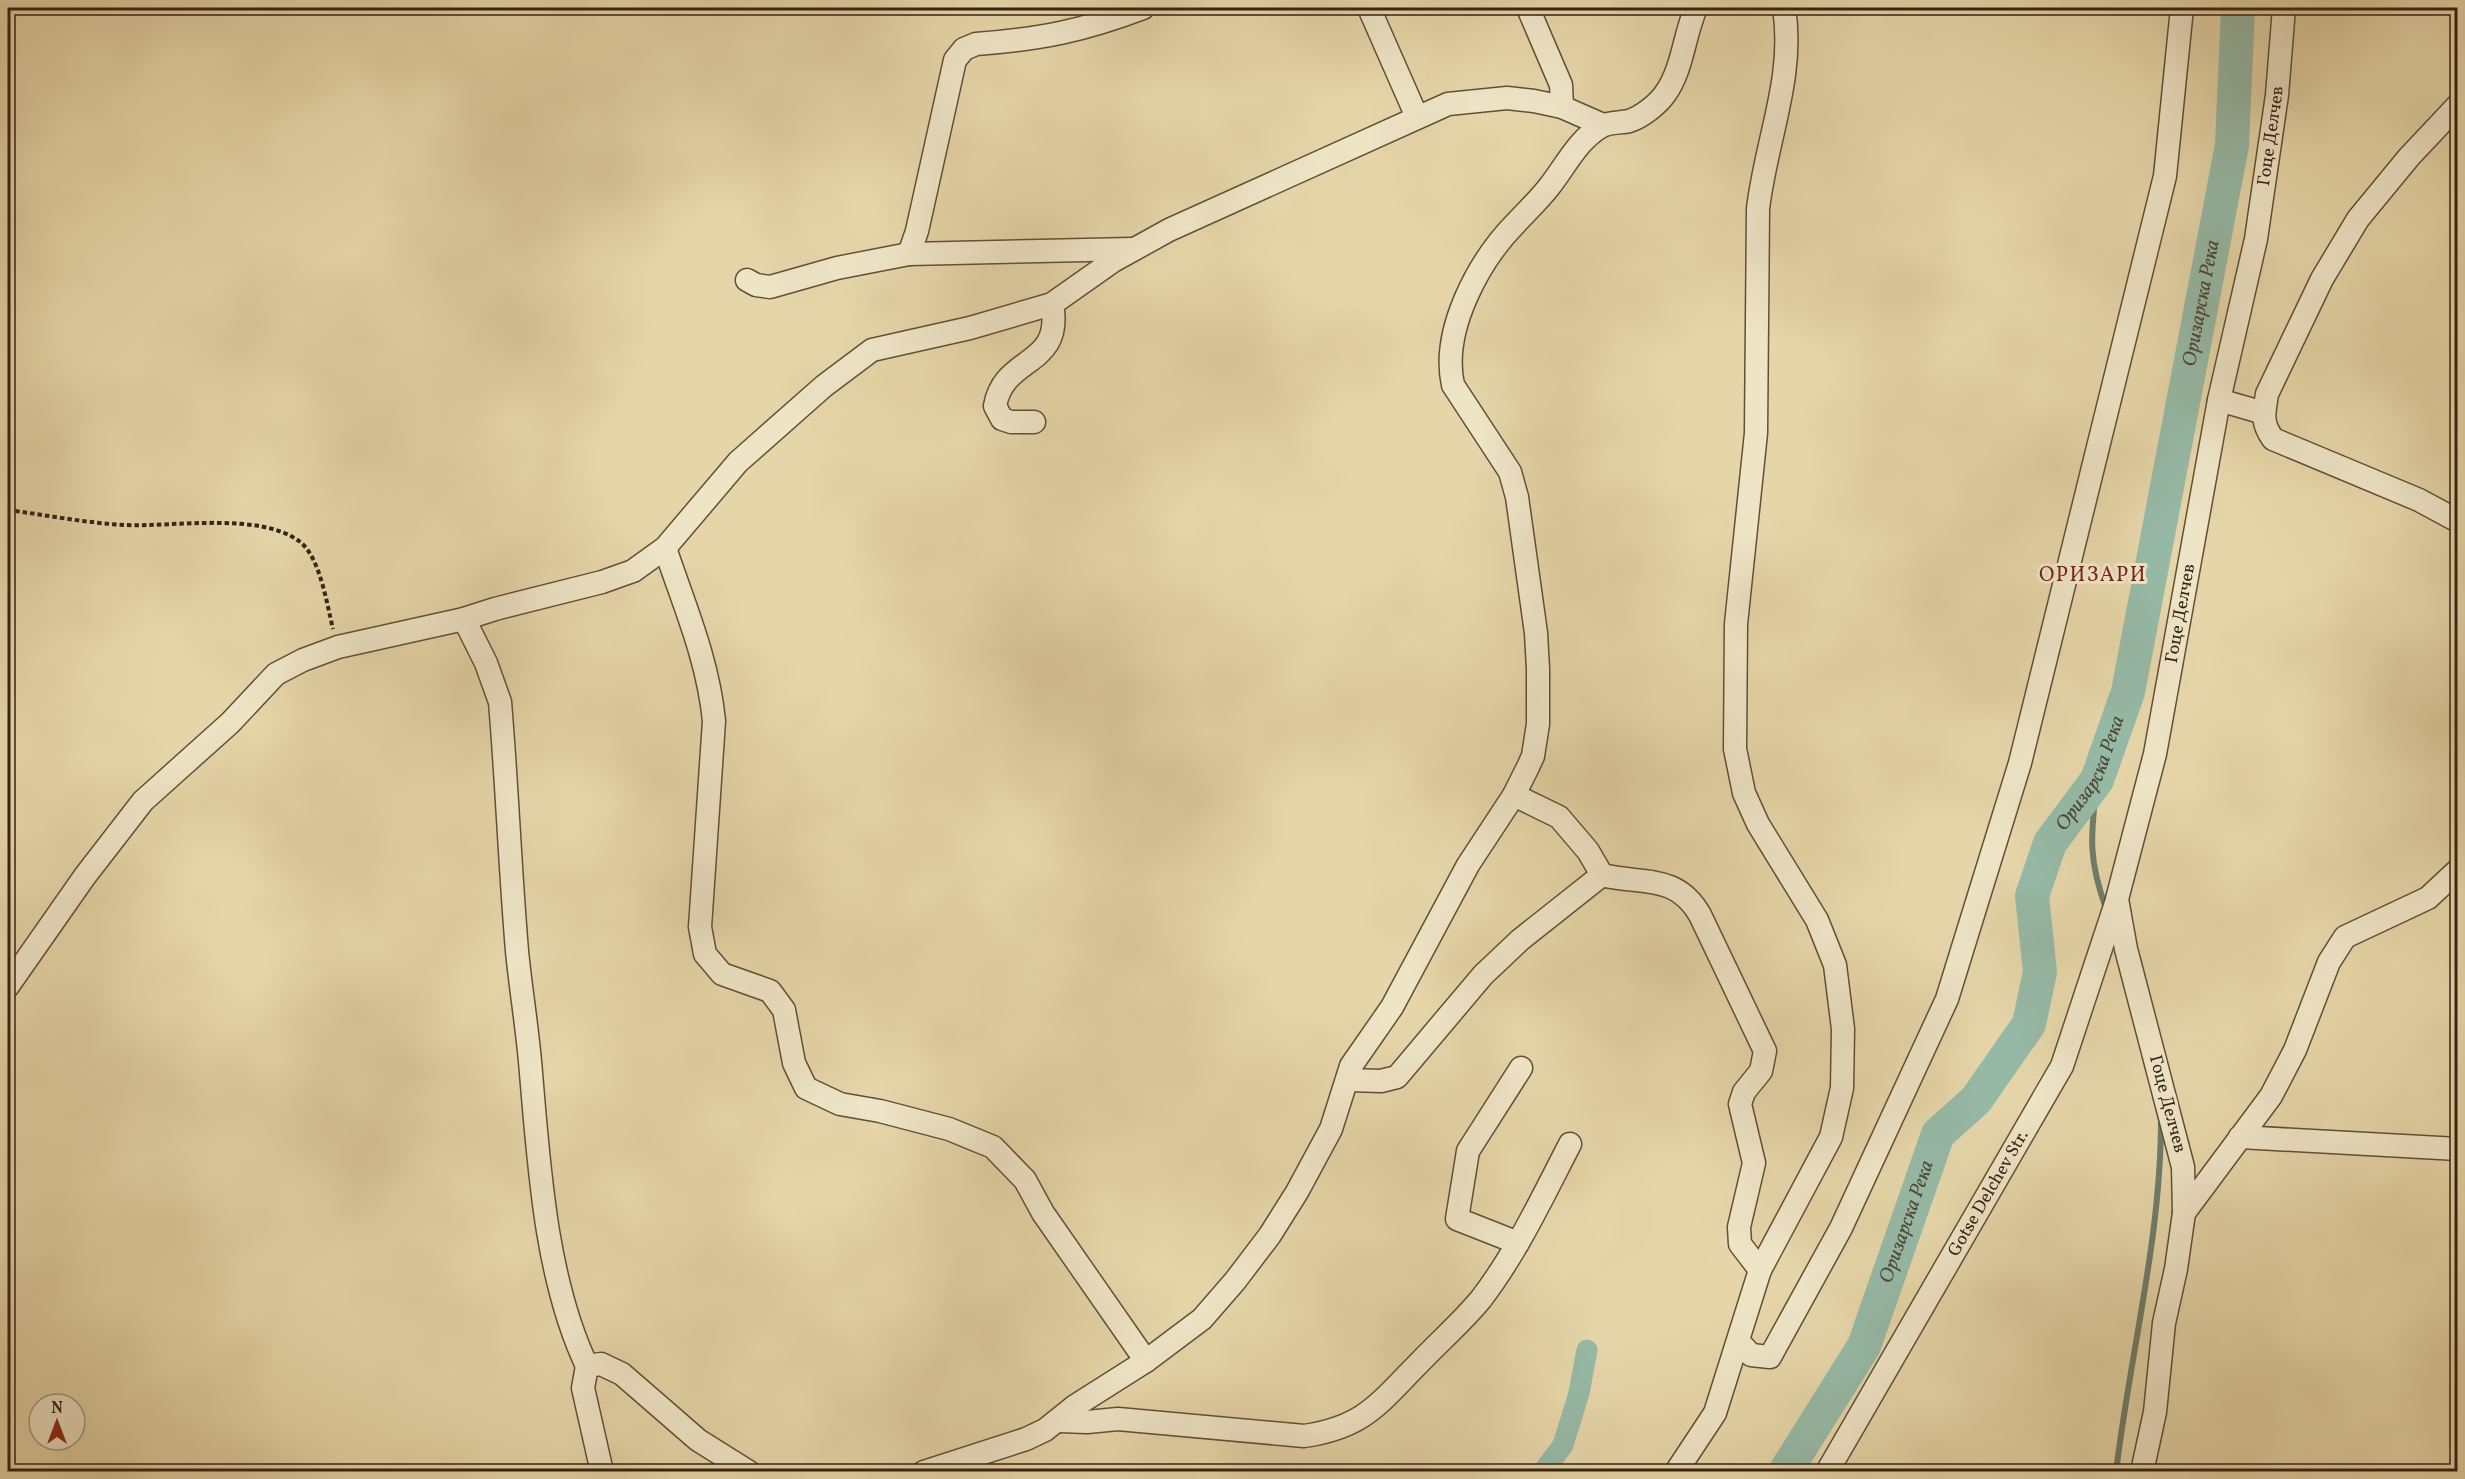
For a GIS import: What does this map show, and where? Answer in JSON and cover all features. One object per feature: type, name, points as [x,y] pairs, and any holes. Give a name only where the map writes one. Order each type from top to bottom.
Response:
[{"type":"street","points":[[909,254],[917,231],[955,60],[964,49],[976,44],[1060,35],[1090,28],[1143,8]]},
{"type":"street","points":[[1369,8],[1417,117]]},
{"type":"street","points":[[1528,8],[1561,85],[1562,107]]},
{"type":"street","points":[[924,1472],[1026,1439],[1059,1421],[1075,1406],[1146,1361],[1202,1319],[1270,1235],[1331,1130],[1352,1066],[1392,1007],[1467,865],[1514,795],[1533,756],[1538,724],[1536,633],[1517,497],[1510,472],[1453,385],[1450,371],[1451,346],[1468,293],[1485,264],[1514,225],[1551,185],[1576,149],[1603,125],[1631,120],[1653,106],[1665,94],[1674,77],[1696,8]]},
{"type":"street","points":[[1676,1472],[1715,1413],[1760,1270],[1831,1137],[1842,1088],[1844,1029],[1835,965],[1817,920],[1758,824],[1744,793],[1736,749],[1736,624],[1756,433],[1758,209],[1761,180],[1777,123],[1785,75],[1788,36],[1784,8]]},
{"type":"street","points":[[1739,1342],[1752,1355],[1770,1357],[1841,1228],[1947,999],[2020,763],[2165,177],[2182,8]]},
{"type":"street","name":"Гоце Делчев","points":[[2184,1213],[2183,1167],[2126,949],[2117,899],[2155,754],[2219,400],[2256,239],[2277,95],[2284,8]]},
{"type":"street","points":[[8,986],[142,801],[230,723],[276,674],[303,660],[338,647],[464,619],[602,582],[633,571],[664,548],[738,462],[824,386],[872,350],[970,328],[1052,304],[1134,249],[1200,215],[1448,105],[1507,98],[1562,107],[1603,125]]},
{"type":"street","points":[[2457,105],[2409,157],[2358,219],[2322,279],[2267,394],[2264,413],[2264,426],[2273,439],[2419,500],[2457,521]]},
{"type":"street","points":[[747,280],[756,285],[770,287],[837,268],[909,254],[1134,249]]},
{"type":"street","points":[[1034,422],[1011,422],[1002,418],[995,406],[1001,384],[1043,350],[1054,334],[1052,304]]},
{"type":"street","points":[[2219,400],[2264,413]]},
{"type":"street","points":[[664,548],[696,634],[712,698],[714,721],[700,917],[705,954],[722,974],[770,991],[783,1010],[794,1063],[806,1088],[840,1104],[880,1111],[949,1129],[993,1147],[1025,1180],[1043,1213],[1146,1361]]},
{"type":"street","points":[[464,619],[477,643],[500,702],[517,950],[531,1072],[536,1147],[549,1237],[575,1340],[587,1366],[582,1388],[602,1472]]},
{"type":"street","points":[[1514,795],[1559,817],[1588,851],[1602,875]]},
{"type":"street","points":[[2142,1472],[2155,1412],[2164,1323],[2184,1213],[2271,1096],[2285,1069],[2329,962],[2345,937],[2428,898],[2457,870]]},
{"type":"street","points":[[1348,1080],[1381,1081],[1397,1077],[1483,975],[1520,940],[1602,875],[1668,885],[1691,899],[1763,1047],[1764,1064],[1744,1092],[1740,1104],[1754,1163],[1739,1227],[1740,1244],[1760,1270]]},
{"type":"street","name":"Gotse Delchev Str.","points":[[1827,1472],[2062,1066],[2117,899]]},
{"type":"street","points":[[1518,1243],[1457,1219],[1468,1151],[1521,1068]]},
{"type":"street","points":[[2240,1137],[2457,1149]]},
{"type":"street","points":[[1059,1421],[1087,1422],[1118,1419],[1304,1436],[1330,1432],[1357,1422],[1377,1406],[1480,1300],[1518,1243],[1570,1144]]},
{"type":"street","points":[[587,1366],[600,1364],[622,1374],[698,1440],[749,1472]]},
{"type":"path","points":[[8,510],[125,525],[269,526],[300,542],[314,560],[338,647]]},
{"type":"waterway","name":"Оризарска Река","points":[[1785,1472],[1864,1346],[1938,1134],[1976,1100],[2029,1024],[2040,972],[2032,896],[2050,843],[2097,780],[2128,692],[2232,145],[2238,8]]},
{"type":"waterway","points":[[2097,780],[2092,831],[2093,860],[2107,911]]},
{"type":"waterway","points":[[2116,1472],[2156,1209],[2161,1120]]},
{"type":"waterway","points":[[1543,1472],[1563,1445],[1579,1393],[1587,1350]]},
{"type":"district","name":"ОРИЗАРИ","points":[[2093,575]]}]
